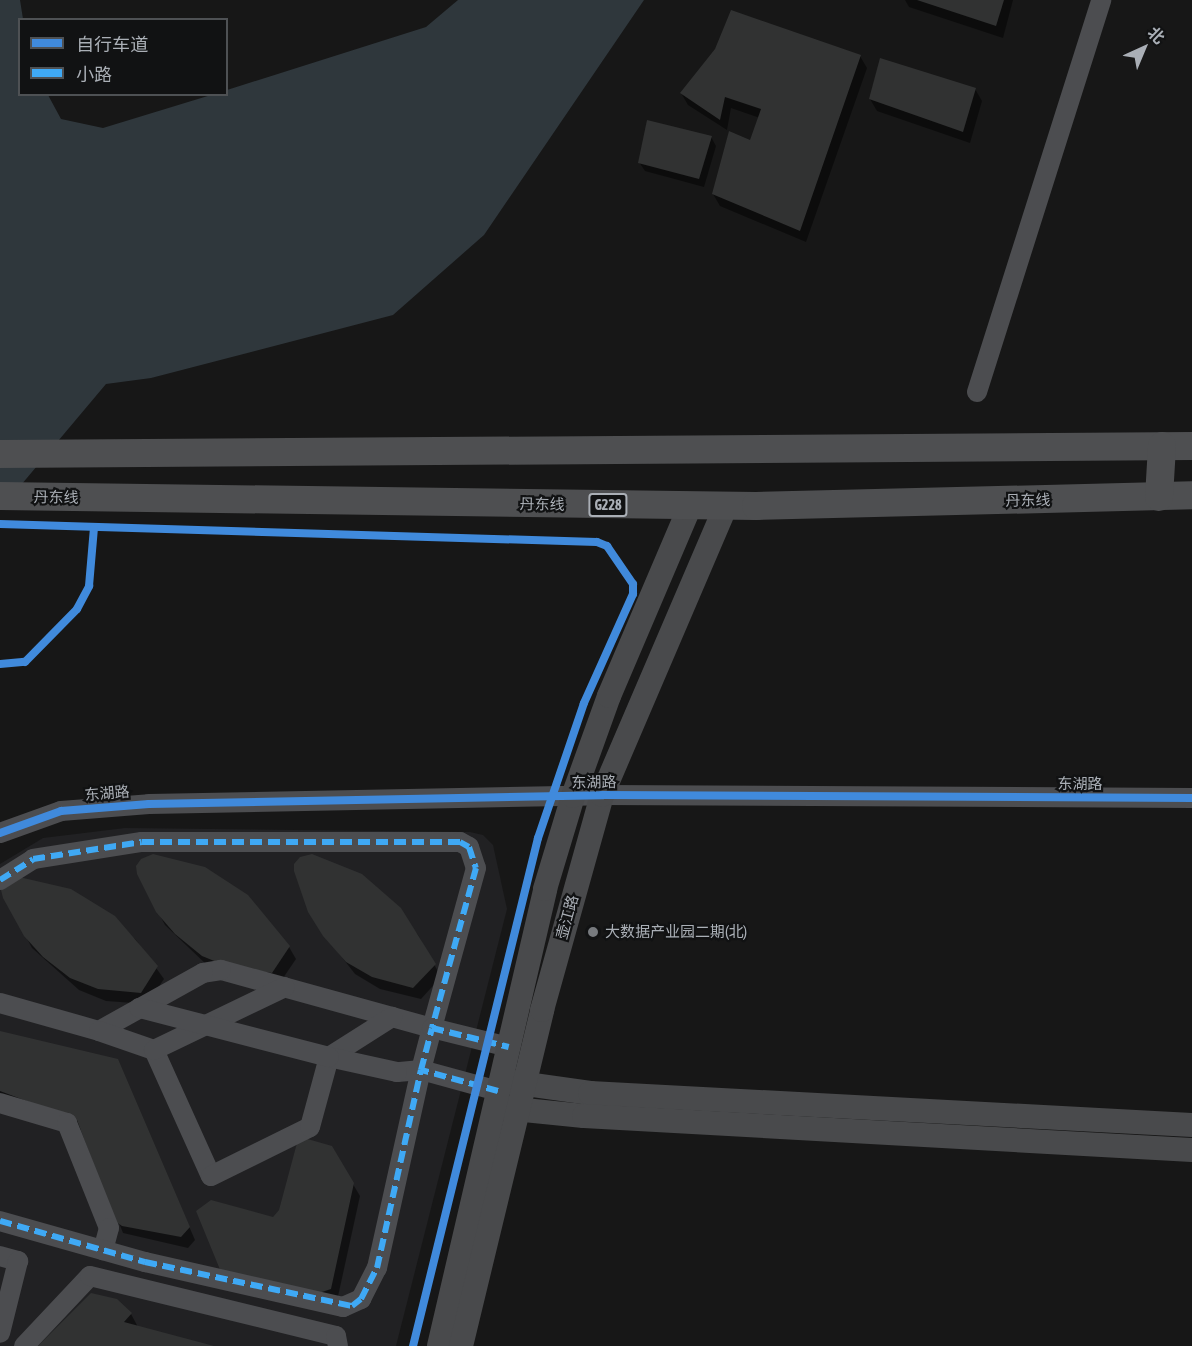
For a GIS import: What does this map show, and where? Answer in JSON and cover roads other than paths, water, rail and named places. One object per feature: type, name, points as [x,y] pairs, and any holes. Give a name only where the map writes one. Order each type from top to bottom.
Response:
[{"type":"highway","points":[[1159,497],[1162,446]]},
{"type":"highway","points":[[0,454],[1192,446]]},
{"type":"highway","name":"丹东线","points":[[12,496],[726,506],[1192,495]]},
{"type":"main road","name":"壶江路","points":[[439,1346],[545,889],[573,796],[609,696],[690,506]]},
{"type":"main road","name":"壶江路","points":[[461,1346],[526,1084],[602,795],[726,506]]},
{"type":"main road","points":[[498,1092],[526,1084],[590,1093],[1192,1125]]},
{"type":"main road","points":[[498,1092],[520,1111],[1192,1150]]},
{"type":"street","points":[[977,392],[1101,0]]},
{"type":"street","name":"东湖路","points":[[0,833],[61,811],[149,804],[602,795],[1192,798]]},
{"type":"street","points":[[0,880],[33,859],[142,842],[460,842],[469,847],[476,868],[421,1070],[377,1268],[361,1299],[352,1306],[343,1307],[103,1250],[0,1221]]},
{"type":"street","points":[[99,1031],[203,973],[215,971],[285,987],[509,1047]]},
{"type":"street","points":[[0,1003],[99,1031],[154,1050],[212,1026],[285,987]]},
{"type":"street","points":[[139,1008],[329,1057],[397,1072],[421,1070],[498,1092]]},
{"type":"street","points":[[154,1050],[211,1176],[310,1127],[329,1057],[392,1017]]},
{"type":"street","points":[[0,1103],[67,1123],[109,1228],[103,1250]]},
{"type":"street","points":[[0,1256],[18,1261],[0,1333]]},
{"type":"street","points":[[24,1346],[90,1276],[336,1336],[338,1346]]},
{"type":"place","name":"大数据产业园二期(北)","points":[[593,932]]}]
